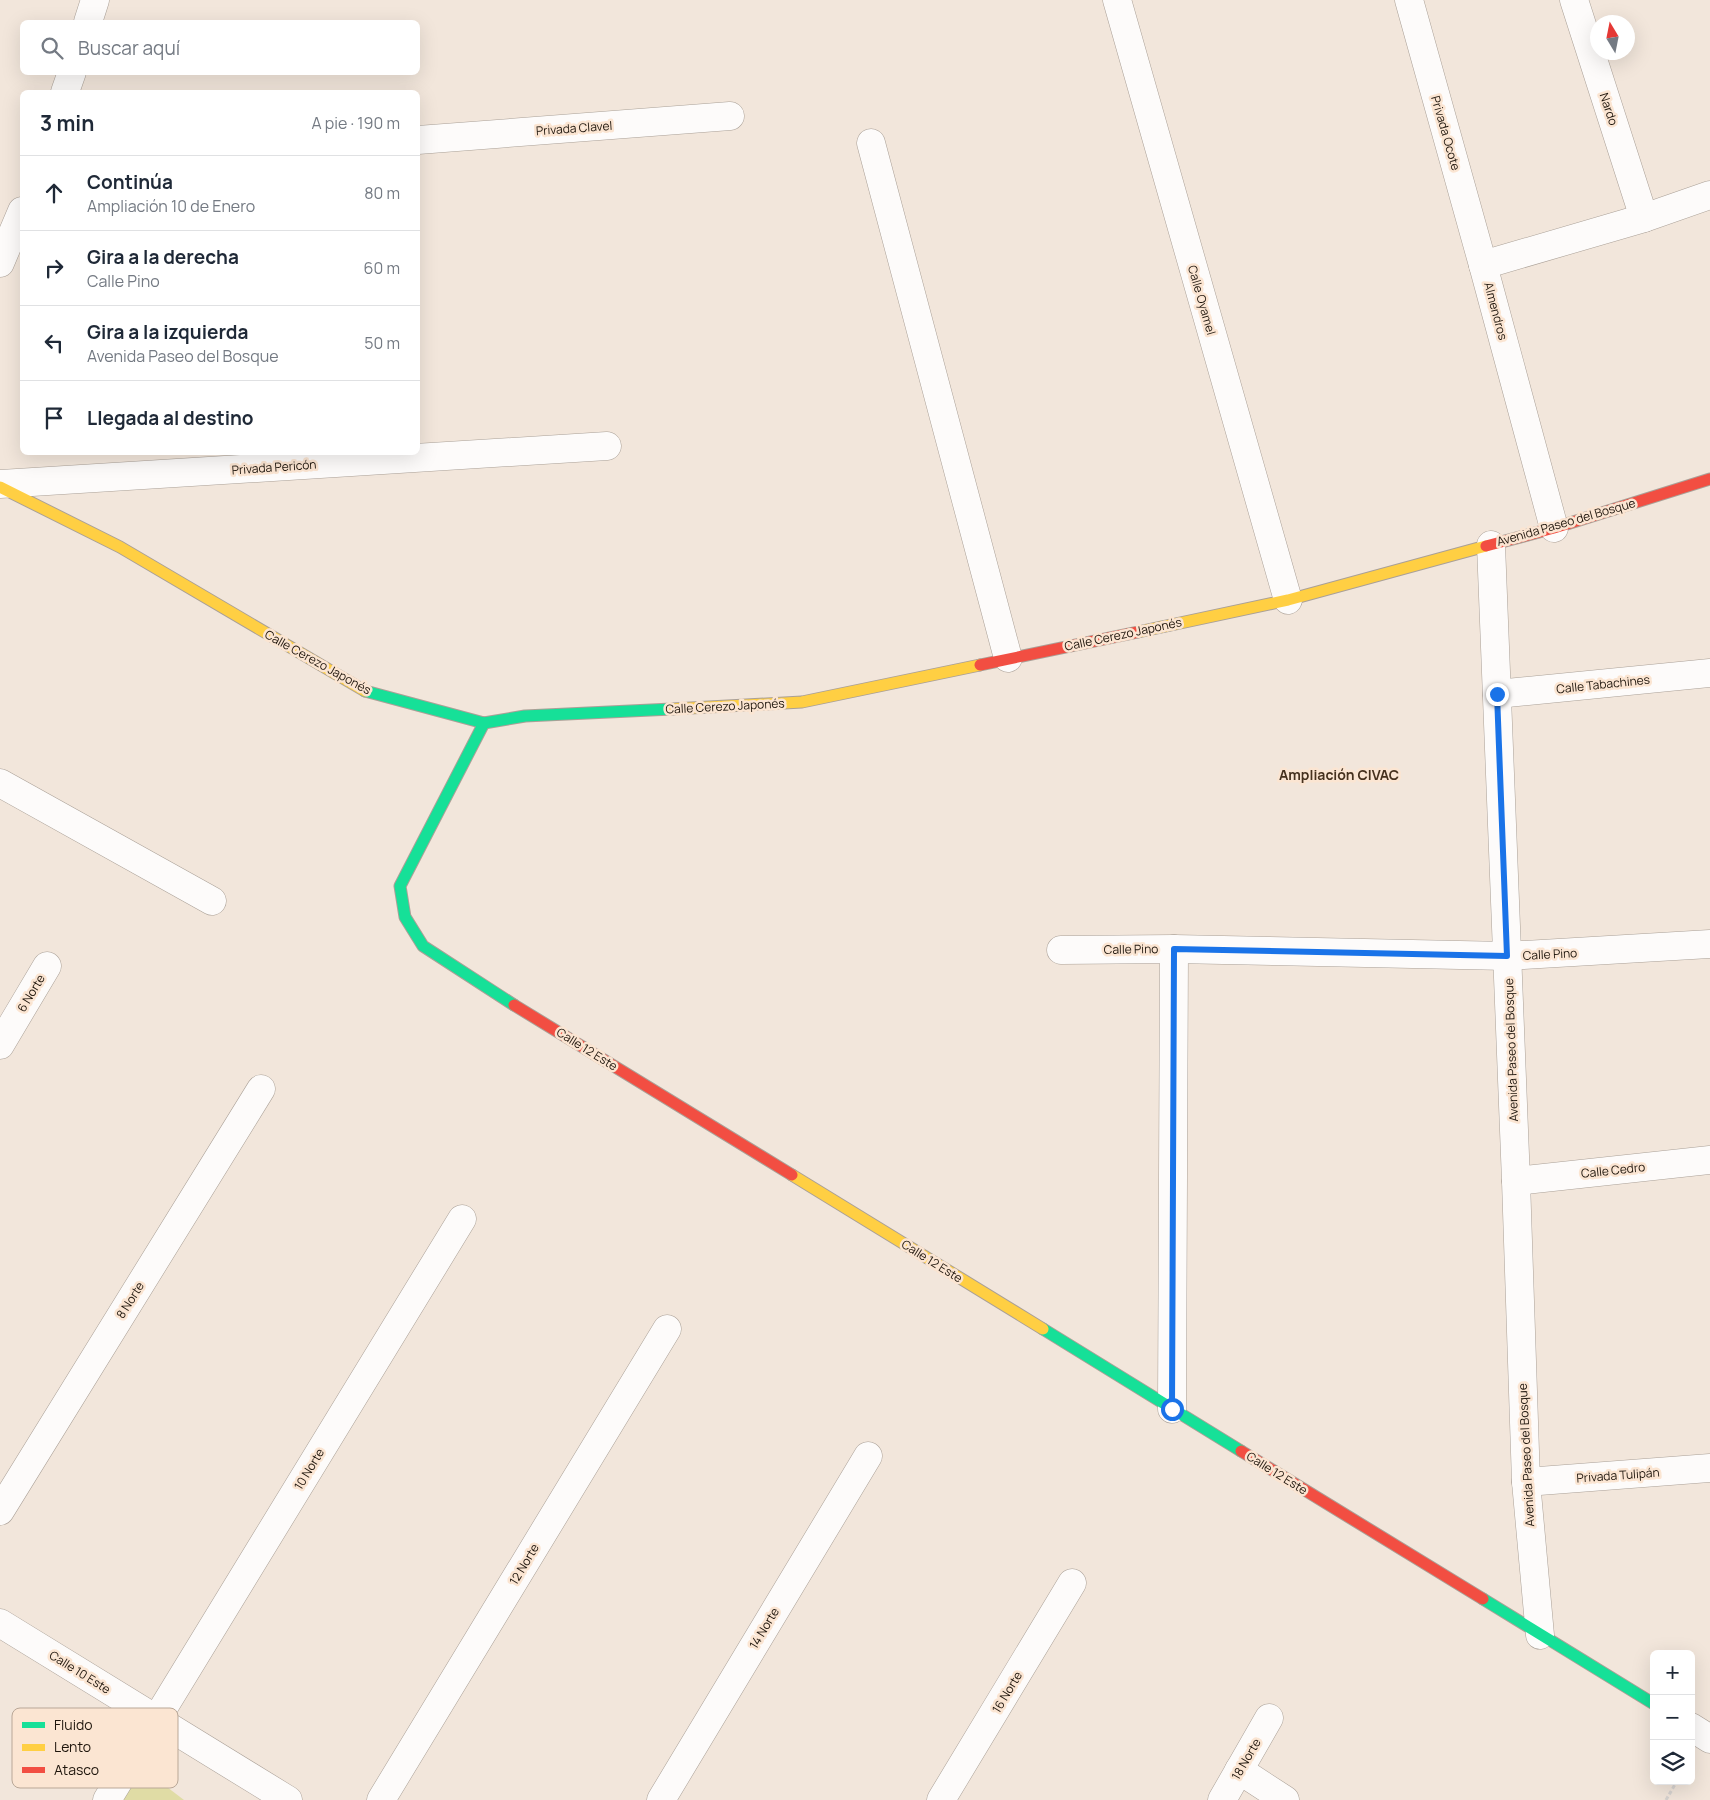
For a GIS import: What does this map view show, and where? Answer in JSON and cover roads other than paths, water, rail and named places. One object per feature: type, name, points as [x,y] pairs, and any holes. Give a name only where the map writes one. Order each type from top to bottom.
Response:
[{"type":"street","points":[[89,20],[95,0]]},
{"type":"street","name":"Calle Oyamel","points":[[1117,0],[1288,600]]},
{"type":"street","name":"Privada Ocote","points":[[1410,0],[1483,265]]},
{"type":"street","name":"Nardo","points":[[1574,0],[1644,218]]},
{"type":"street","points":[[67,90],[71,75]]},
{"type":"street","name":"Privada Clavel","points":[[420,140],[730,116]]},
{"type":"street","points":[[871,143],[1008,658]]},
{"type":"street","name":"Almendros","points":[[1554,528],[1483,265],[1644,218],[1710,196]]},
{"type":"street","points":[[0,263],[20,216]]},
{"type":"street","name":"Privada Pericón","points":[[0,485],[607,446]]},
{"type":"street","name":"Avenida Paseo del Bosque","points":[[1540,1634],[1526,1482],[1491,545],[1554,528],[1710,479]]},
{"type":"street","name":"Calle Cerezo Japonés","points":[[0,485],[120,547],[367,692],[484,724],[525,716],[802,702],[1288,600],[1491,545]]},
{"type":"street","name":"Calle Tabachines","points":[[1497,694],[1710,673]]},
{"type":"street","name":"Calle 12 Este","points":[[484,724],[400,886],[405,917],[423,946],[510,1002],[1650,1702]]},
{"type":"street","points":[[0,783],[212,901]]},
{"type":"street","name":"Calle Pino","points":[[1061,950],[1174,949],[1507,956],[1710,944]]},
{"type":"street","points":[[1172,1409],[1174,949]]},
{"type":"street","name":"6 Norte","points":[[0,1045],[47,966]]},
{"type":"street","name":"8 Norte","points":[[0,1511],[261,1089]]},
{"type":"street","name":"Calle Cedro","points":[[1516,1181],[1710,1160]]},
{"type":"street","name":"10 Norte","points":[[163,1708],[462,1219]]},
{"type":"street","name":"12 Norte","points":[[381,1800],[667,1329]]},
{"type":"street","name":"14 Norte","points":[[660,1800],[868,1456]]},
{"type":"street","name":"Privada Tulipán","points":[[1526,1482],[1710,1468]]},
{"type":"street","name":"16 Norte","points":[[941,1800],[1072,1583]]},
{"type":"street","name":"Calle 10 Este","points":[[0,1623],[138,1708]]},
{"type":"street","name":"18 Norte","points":[[1222,1800],[1269,1718]]},
{"type":"street","points":[[1695,1730],[1710,1739]]},
{"type":"street","name":"Calle 10 Este","points":[[178,1732],[288,1800]]},
{"type":"street","points":[[1239,1770],[1285,1800]]},
{"type":"street","name":"10 Norte","points":[[107,1800],[114,1788]]},
{"type":"district","name":"Ampliación CIVAC","points":[[1339,774]]}]
